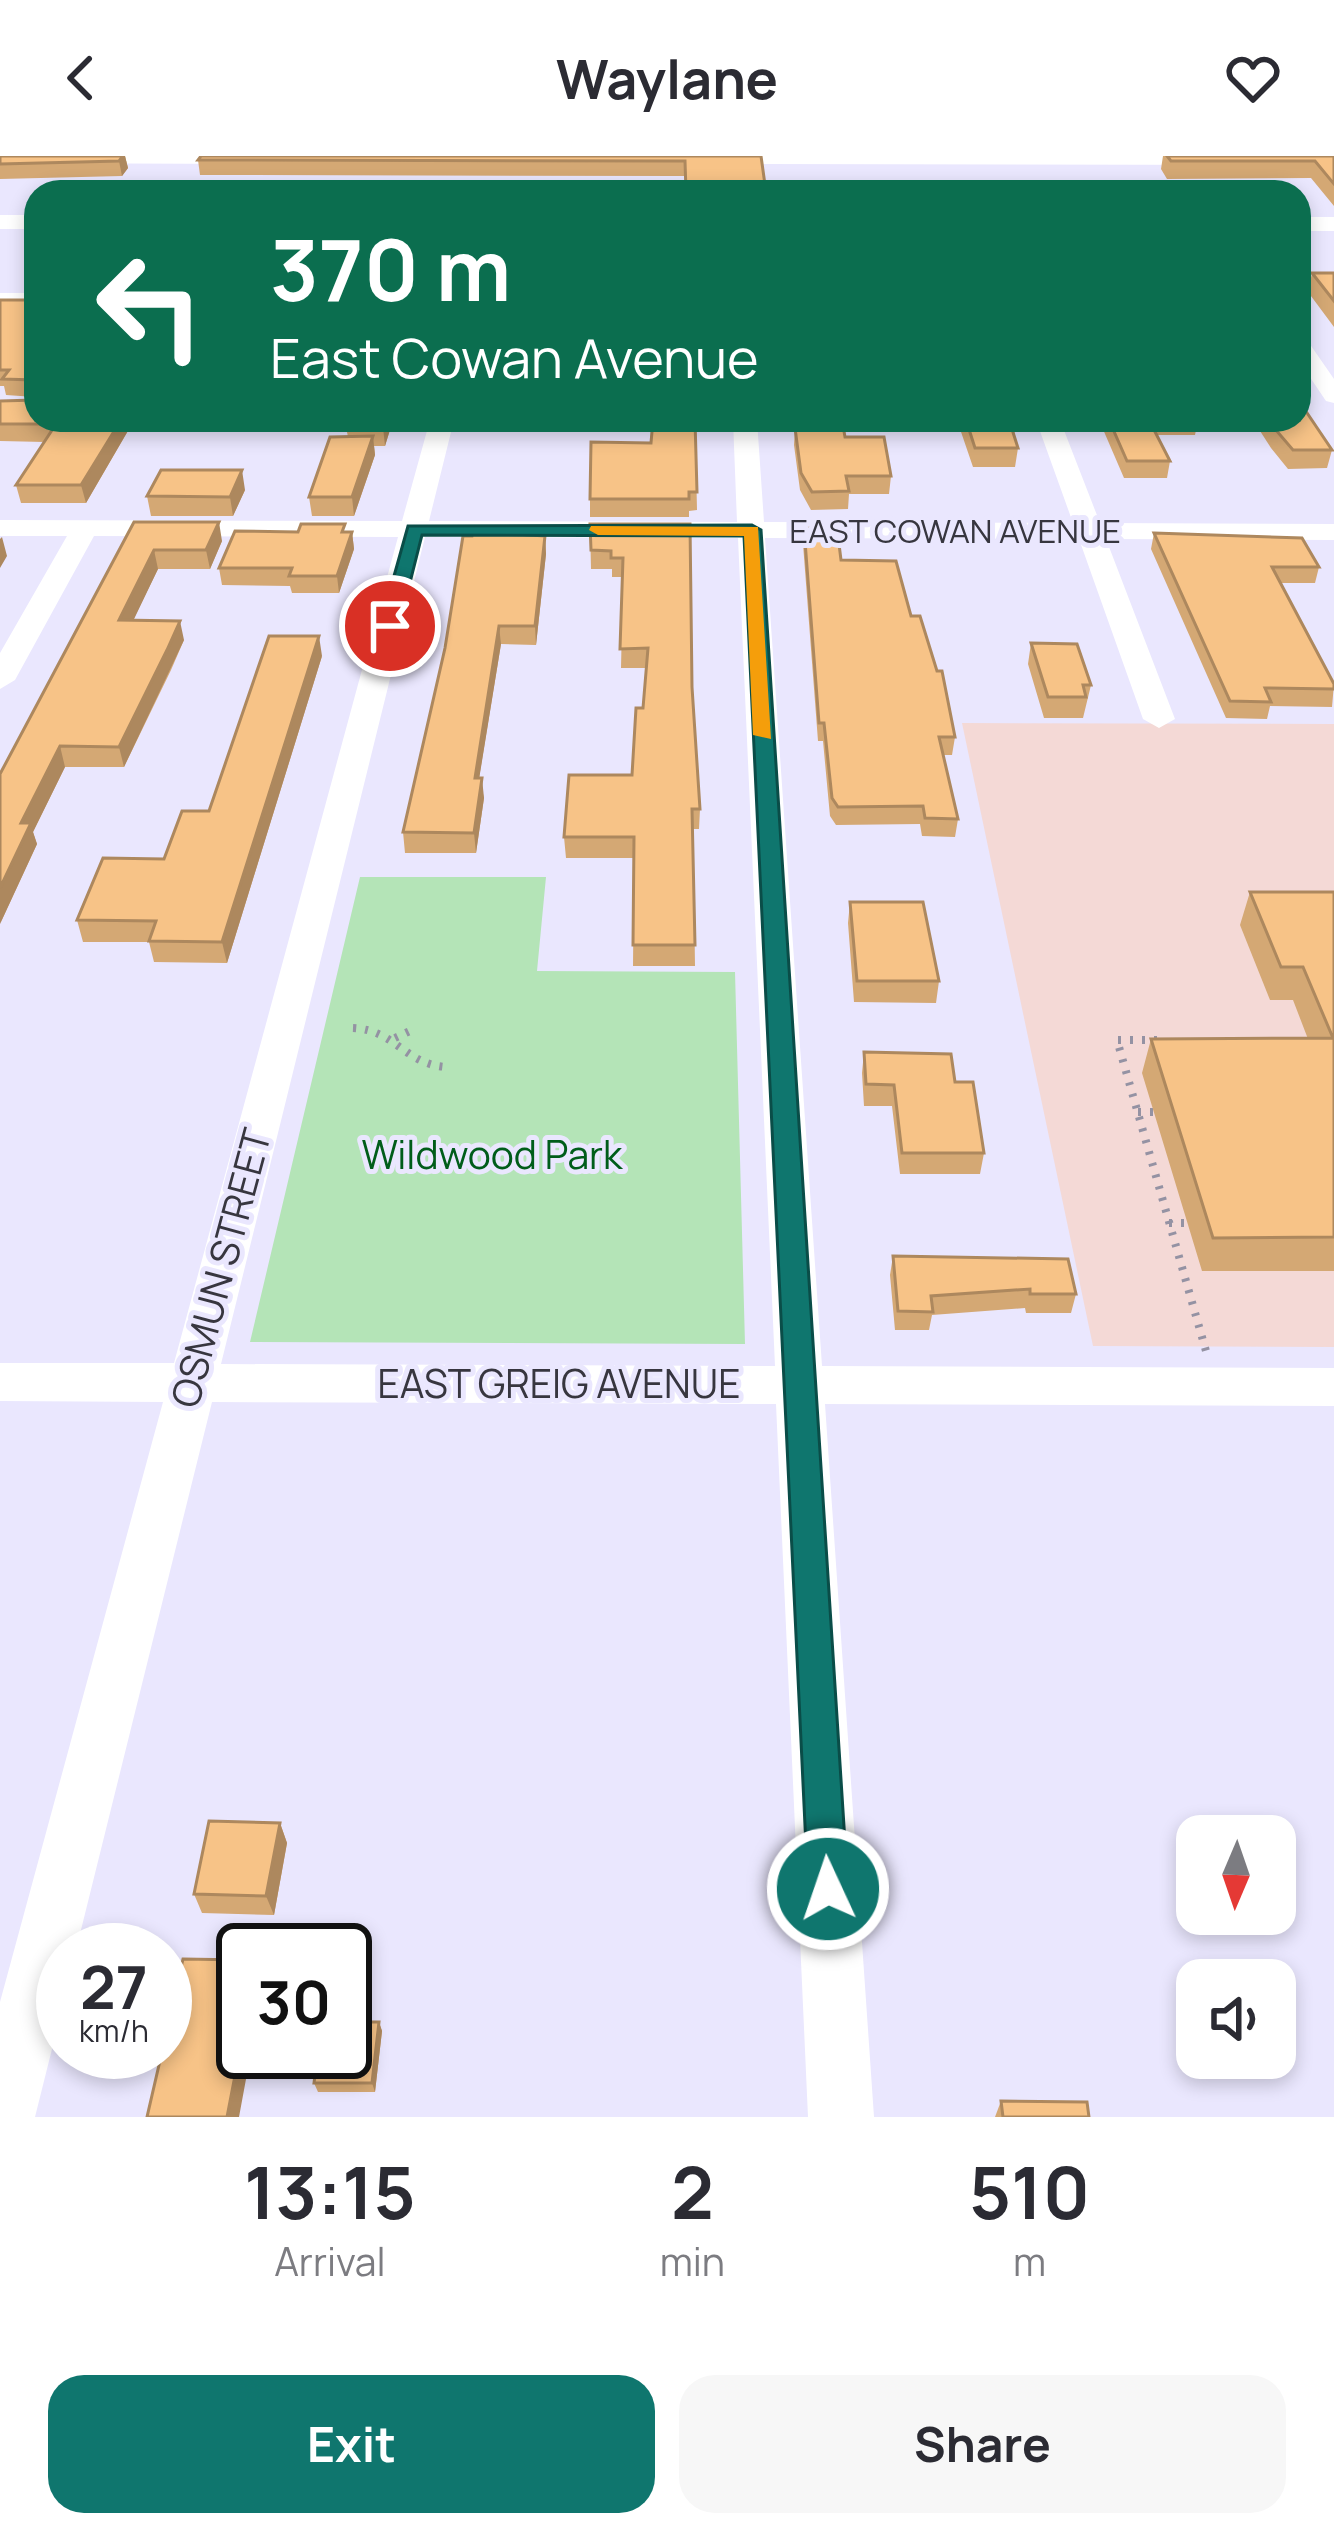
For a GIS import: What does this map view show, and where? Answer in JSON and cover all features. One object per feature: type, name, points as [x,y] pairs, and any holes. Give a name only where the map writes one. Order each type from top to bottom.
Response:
[{"type":"street","points":[[146,178],[160,157]]},
{"type":"street","points":[[0,158],[271,159]]},
{"type":"street","points":[[674,160],[1334,160]]},
{"type":"street","points":[[1311,362],[1334,396]]},
{"type":"street","name":"OSMUN STREET","points":[[2,2117],[439,432]]},
{"type":"street","points":[[747,432],[841,2117]]},
{"type":"street","points":[[1053,432],[1159,719]]},
{"type":"street","name":"EAST COWAN AVENUE","points":[[0,529],[1334,532]]},
{"type":"street","points":[[0,680],[85,529]]},
{"type":"street","name":"EAST GREIG AVENUE","points":[[0,1382],[1334,1387]]},
{"type":"path","points":[[353,1028],[377,1029],[395,1038],[422,1066],[447,1067]]},
{"type":"path","points":[[395,1038],[412,1030]]},
{"type":"path","points":[[1160,1040],[1117,1040],[1206,1352]]},
{"type":"path","points":[[1138,1112],[1154,1112]]},
{"type":"path","points":[[1169,1222],[1188,1223]]},
{"type":"shaded area","points":[[962,723],[1334,724],[1334,1347],[1093,1346]]},
{"type":"green space","name":"Wildwood Park","points":[[360,877],[546,877],[537,971],[735,972],[745,1344],[250,1342]]},
{"type":"building","points":[[0,156],[123,156],[119,161],[0,164]]},
{"type":"building","points":[[201,156],[761,156],[764,180],[686,180],[685,161],[198,160]]},
{"type":"building","points":[[1167,156],[1334,156],[1334,184],[1315,161],[1171,161]]},
{"type":"building","points":[[1312,273],[1334,273],[1334,301]]},
{"type":"building","points":[[0,300],[24,300],[24,380],[2,379],[9,370],[0,370]]},
{"type":"building","points":[[24,400],[24,424],[0,424],[0,401]]},
{"type":"building","points":[[1311,419],[1332,450],[1293,450],[1278,432],[1311,432]]},
{"type":"building","points":[[51,432],[114,432],[81,485],[16,485]]},
{"type":"building","points":[[652,432],[695,432],[697,492],[689,492],[689,499],[590,499],[591,442],[651,443]]},
{"type":"building","points":[[796,432],[884,437],[891,476],[846,476],[849,491],[812,492],[801,473]]},
{"type":"building","points":[[970,432],[1013,432],[1018,448],[975,448]]},
{"type":"building","points":[[1114,432],[1155,432],[1170,461],[1127,461]]},
{"type":"building","points":[[373,436],[352,497],[309,497],[330,437]]},
{"type":"building","points":[[161,470],[242,470],[230,497],[147,496]]},
{"type":"building","points":[[134,522],[219,522],[206,550],[154,550],[119,620],[180,621],[167,650],[119,747],[60,746],[21,823],[31,823],[0,888],[0,774]]},
{"type":"building","points":[[301,524],[345,524],[342,532],[352,532],[337,576],[289,576],[292,568],[219,568],[235,531],[298,532]]},
{"type":"building","points":[[590,524],[690,524],[692,687],[700,809],[692,809],[695,945],[633,945],[634,837],[564,837],[569,775],[632,775],[636,708],[643,708],[648,648],[620,649],[623,558],[611,558],[611,551],[591,550]]},
{"type":"building","points":[[804,528],[837,528],[841,560],[896,561],[911,616],[920,616],[937,671],[942,671],[955,737],[939,737],[958,819],[925,818],[923,806],[838,807],[832,798],[824,723],[819,723]]},
{"type":"building","points":[[473,531],[545,536],[535,626],[499,626],[475,778],[482,778],[474,833],[403,832],[445,648],[463,536],[472,536]]},
{"type":"building","points":[[1154,533],[1302,538],[1319,567],[1272,567],[1334,689],[1265,688],[1271,702],[1230,701]]},
{"type":"building","points":[[269,636],[319,636],[222,942],[149,941],[156,921],[77,920],[103,858],[164,859],[182,811],[209,811]]},
{"type":"building","points":[[1031,643],[1077,644],[1091,685],[1083,685],[1086,697],[1048,697]]},
{"type":"building","points":[[1250,892],[1334,892],[1334,1237],[1213,1238],[1151,1039],[1333,1038],[1303,967],[1281,967]]},
{"type":"building","points":[[850,902],[923,902],[939,981],[857,981]]},
{"type":"building","points":[[864,1052],[951,1054],[955,1082],[973,1082],[984,1153],[902,1153],[894,1085],[866,1084]]},
{"type":"building","points":[[893,1256],[1068,1259],[1076,1294],[1030,1294],[1030,1289],[931,1296],[933,1312],[898,1311]]},
{"type":"building","points":[[209,1821],[280,1823],[266,1896],[194,1894]]},
{"type":"building","points":[[192,1959],[216,1960],[216,2079],[234,2079],[227,2117],[147,2117],[156,2079],[192,2079]]},
{"type":"building","points":[[372,2022],[379,2022],[372,2083],[314,2083],[315,2079],[372,2079]]},
{"type":"building","points":[[1001,2101],[1087,2102],[1089,2117],[1003,2117]]},
{"type":"slow traffic","points":[[598,530],[752,530],[763,735]]},
{"type":"route","points":[[390,626],[415,530],[752,530],[828,1889]]}]
